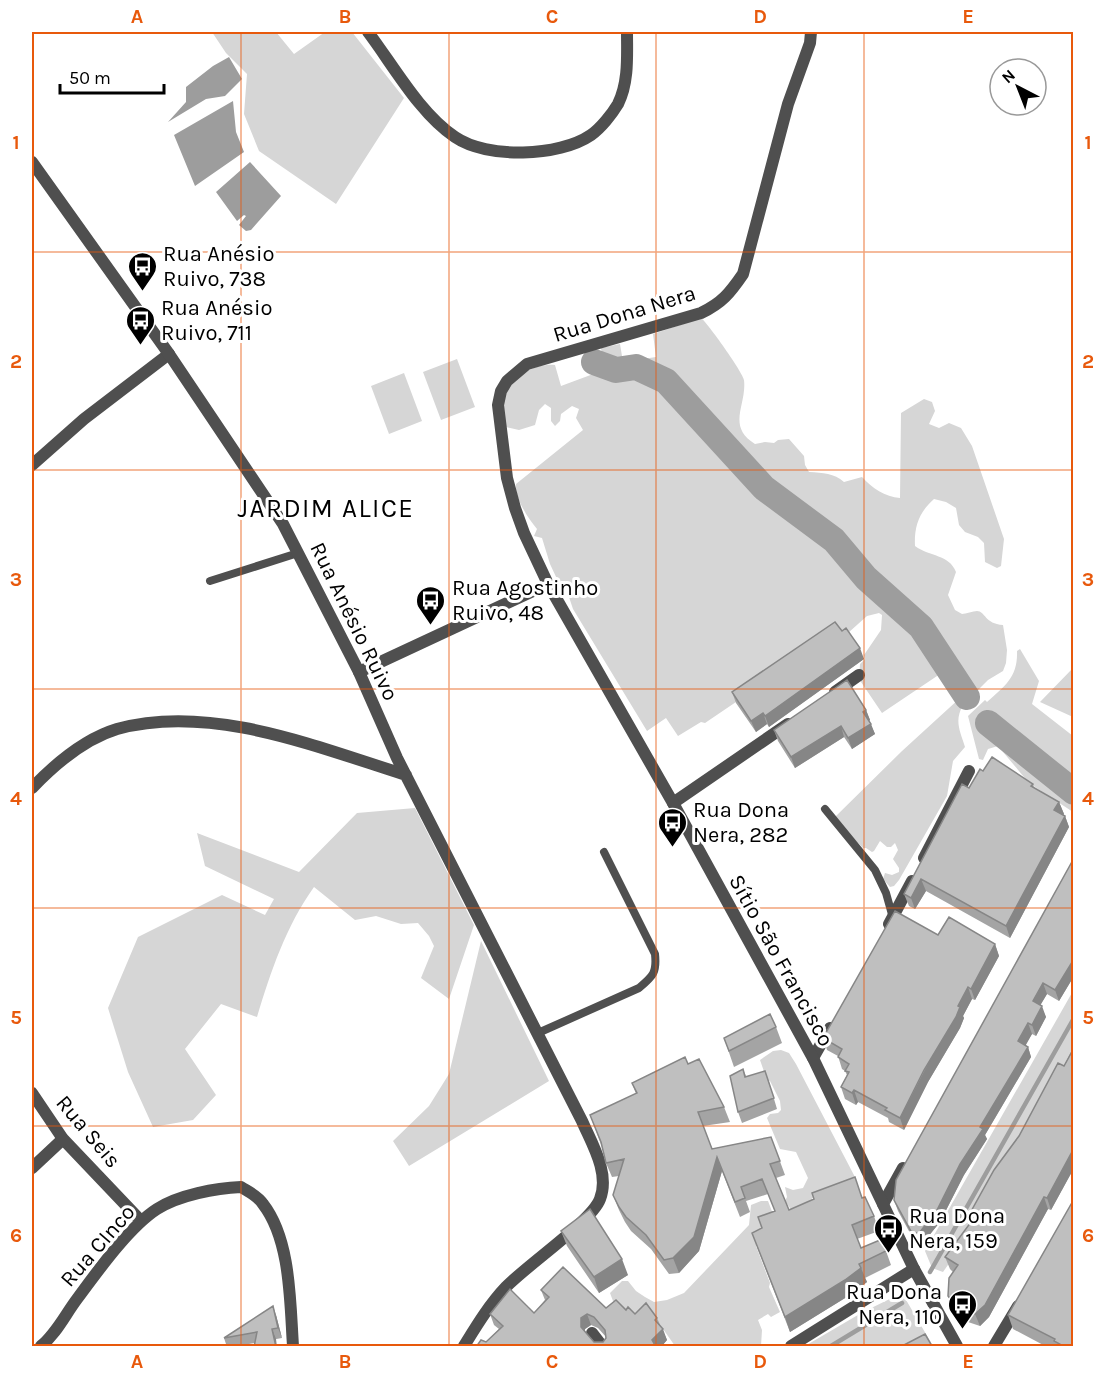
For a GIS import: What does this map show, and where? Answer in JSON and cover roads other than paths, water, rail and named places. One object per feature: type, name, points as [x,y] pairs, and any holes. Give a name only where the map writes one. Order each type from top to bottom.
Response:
[{"type":"street","points":[[368,32],[417,98],[442,127],[456,138],[482,148],[515,153],[572,144],[592,134],[607,118],[618,103],[624,84],[627,32]]},
{"type":"street","name":"Rua Dona Nera","points":[[548,584],[524,533],[509,488],[498,405],[501,391],[507,381],[527,364],[701,313],[715,306],[729,294],[743,274],[788,104],[810,43],[811,32]]},
{"type":"street","name":"Rua Anésio Ruivo","points":[[32,162],[169,354],[283,524],[359,672],[406,775],[582,1120],[599,1161],[602,1179],[601,1197],[594,1211],[506,1287],[485,1312],[464,1347]]},
{"type":"street","points":[[32,465],[84,419],[169,354]]},
{"type":"street","points":[[359,672],[548,584]]},
{"type":"street","name":"Sítio São Francisco","points":[[548,584],[673,802],[813,1058],[914,1269]]},
{"type":"street","points":[[820,702],[859,675]]},
{"type":"street","points":[[673,802],[800,715]]},
{"type":"street","points":[[32,788],[52,768],[81,746],[115,730],[146,723],[188,721],[272,734],[406,775]]},
{"type":"street","points":[[881,938],[969,771]]},
{"type":"street","points":[[813,1058],[836,1018]]},
{"type":"street","name":"Rua Seis","points":[[34,1102],[63,1139],[141,1221]]},
{"type":"street","points":[[32,1168],[63,1139]]},
{"type":"street","points":[[883,1204],[906,1162]]},
{"type":"street","name":"Rua CInco","points":[[46,1344],[76,1300],[141,1221],[158,1208],[174,1201],[227,1188],[241,1187],[262,1202],[270,1215],[287,1265],[293,1347]]},
{"type":"street","points":[[791,1347],[914,1269],[957,1347]]},
{"type":"street","points":[[994,1347],[1022,1298]]},
{"type":"street","points":[[592,1333],[602,1347]]},
{"type":"lane","points":[[210,581],[298,553]]},
{"type":"lane","points":[[825,809],[875,870],[886,893],[893,918]]},
{"type":"lane","points":[[538,1033],[639,988],[652,977],[656,968],[654,954],[604,852]]},
{"type":"waterway","points":[[594,362],[616,370],[636,367],[666,381],[764,488],[834,540],[866,578],[921,627],[967,697]]},
{"type":"waterway","points":[[988,723],[1074,792]]},
{"type":"waterway","points":[[930,1272],[1074,1018]]},
{"type":"waterway","points":[[831,1346],[902,1303]]},
{"type":"place","name":"Rua Anésio Ruivo, 738","points":[[142,292]]},
{"type":"place","name":"Rua Anésio Ruivo, 711","points":[[140,346]]},
{"type":"place","name":"Rua Agostinho Ruivo, 48","points":[[431,626]]},
{"type":"place","name":"Rua Dona Nera, 282","points":[[672,848]]},
{"type":"place","name":"Rua Dona Nera, 159","points":[[888,1254]]},
{"type":"place","name":"Rua Dona Nera, 110","points":[[963,1330]]},
{"type":"district","name":"JARDIM ALICE","points":[[326,508]]}]
